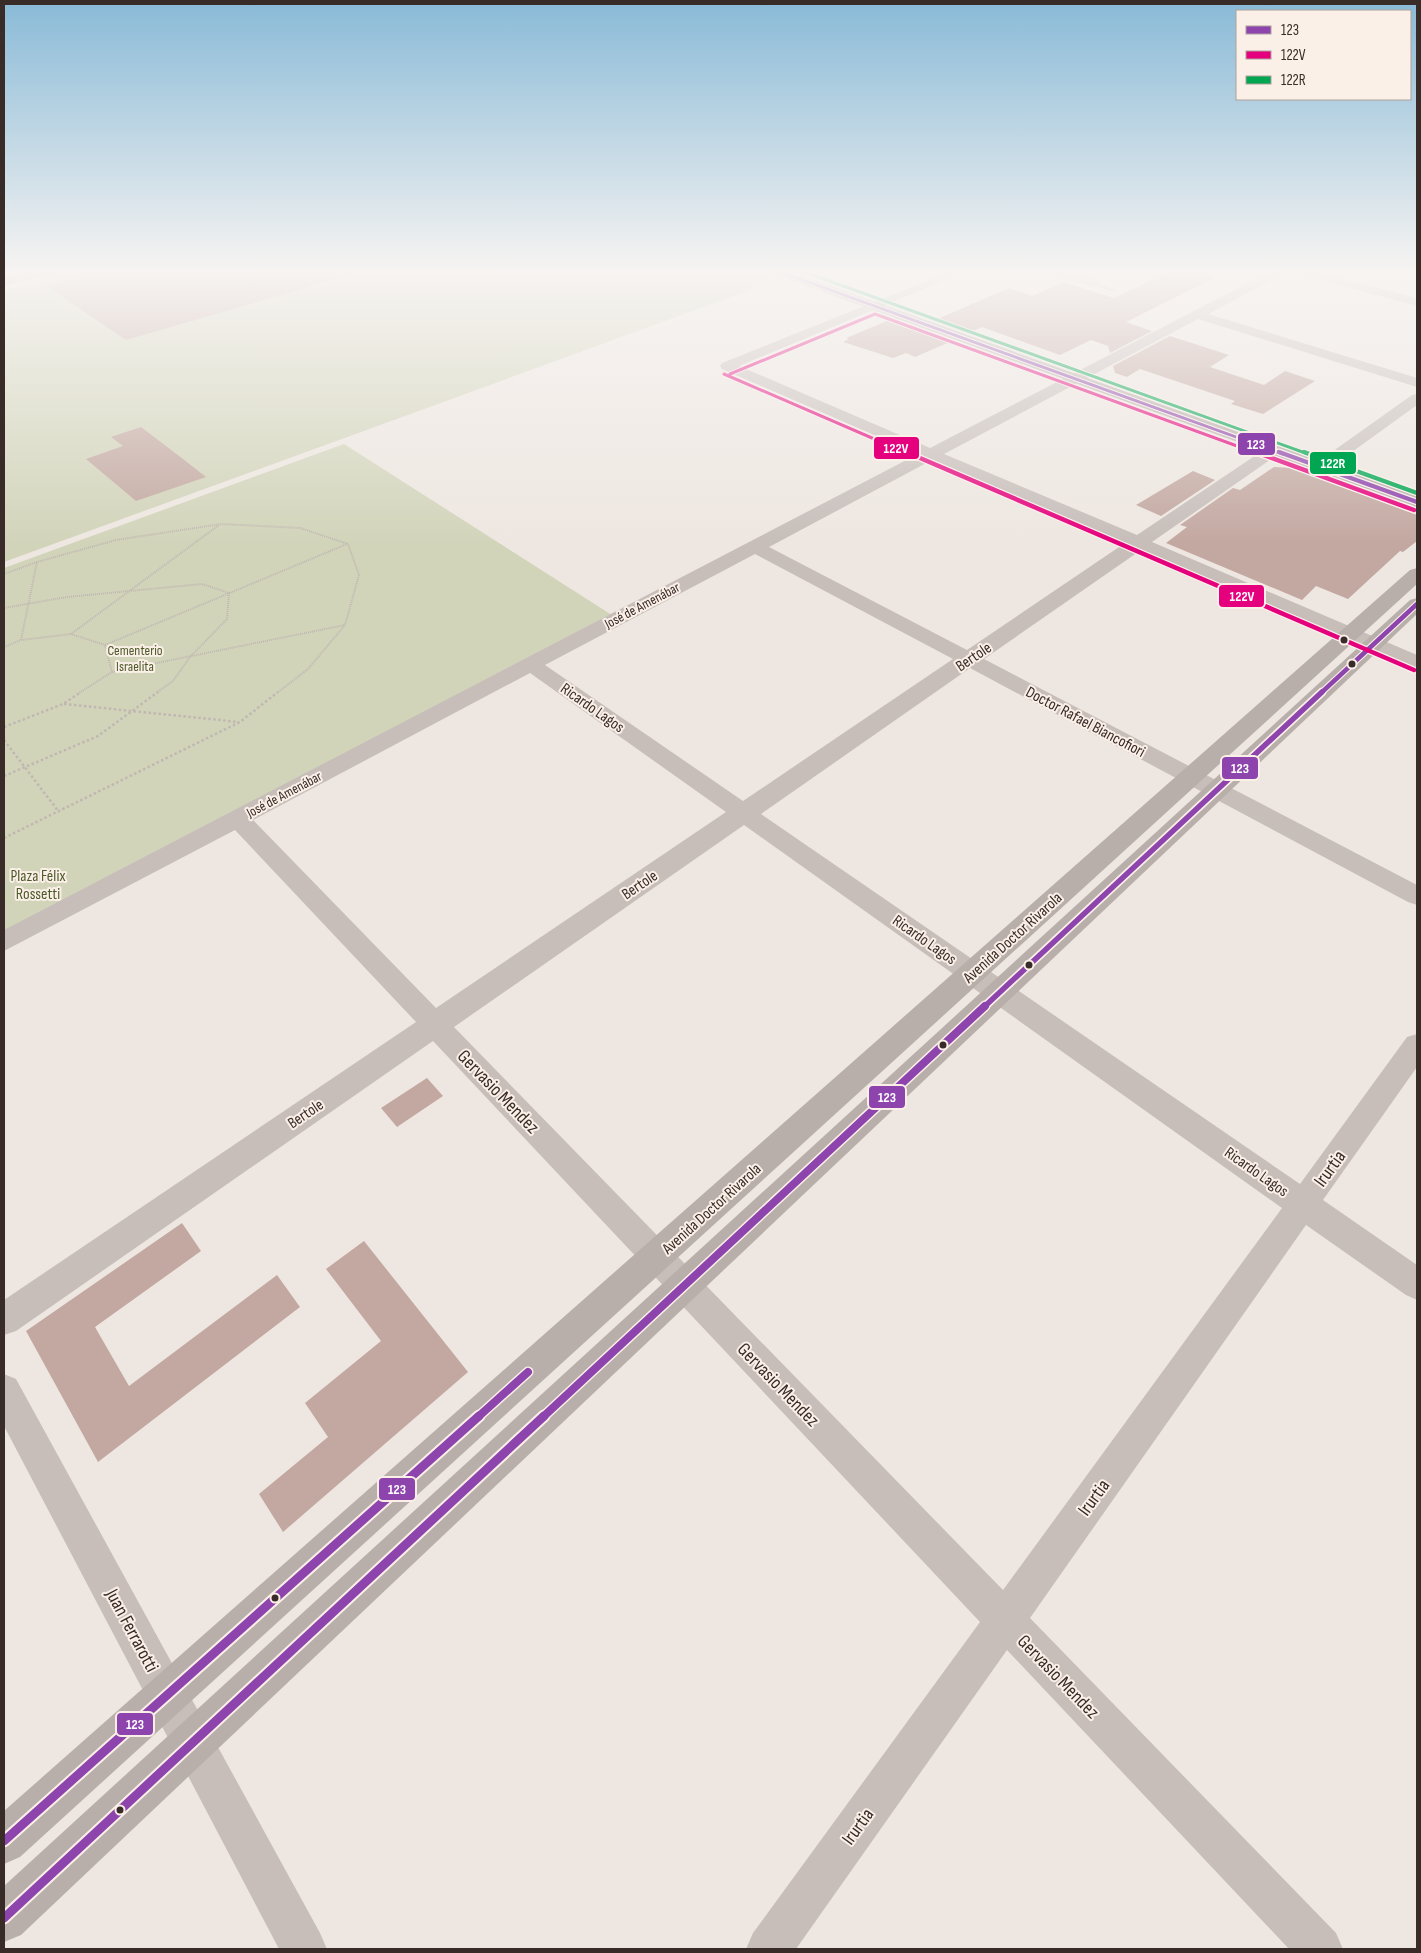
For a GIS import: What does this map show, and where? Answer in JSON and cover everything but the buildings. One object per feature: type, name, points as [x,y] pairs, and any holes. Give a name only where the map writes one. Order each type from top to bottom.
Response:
[{"type":"main road","points":[[1044,361],[1326,463],[1417,502]]},
{"type":"main road","points":[[1080,374],[1274,450],[1417,490]]},
{"type":"main road","name":"Avenida Doctor Rivarola","points":[[4,1918],[1000,992],[1204,784],[1363,639],[1417,574]]},
{"type":"main road","name":"Avenida Doctor Rivarola","points":[[1363,639],[1417,604]]},
{"type":"main road","name":"Avenida Doctor Rivarola","points":[[4,1842],[972,973],[1204,784]]},
{"type":"street","points":[[739,361],[727,366],[1417,662]]},
{"type":"street","name":"José de Amenábar","points":[[4,941],[1105,361]]},
{"type":"street","points":[[1347,361],[1417,383]]},
{"type":"street","points":[[1326,463],[1417,398]]},
{"type":"street","name":"Bertole","points":[[4,1319],[1274,450]]},
{"type":"street","name":"Doctor Rafael Biancofiori","points":[[754,546],[1417,896]]},
{"type":"street","name":"Ricardo Lagos","points":[[530,664],[745,812],[1417,1284]]},
{"type":"street","name":"Gervasio Mendez","points":[[237,818],[1320,1949]]},
{"type":"street","name":"Irurtia","points":[[770,1949],[1417,1045]]},
{"type":"street","name":"Juan Ferrarotti","points":[[4,1391],[304,1949]]},
{"type":"path","points":[[4,574],[37,562],[116,540],[221,524],[300,528],[348,544]]},
{"type":"path","points":[[71,634],[221,524]]},
{"type":"path","points":[[4,647],[21,640],[71,634],[105,645],[348,544]]},
{"type":"path","points":[[4,838],[240,722],[308,669],[345,625],[359,575],[348,544]]},
{"type":"path","points":[[21,640],[37,562]]},
{"type":"path","points":[[4,608],[132,589],[202,584],[229,594]]},
{"type":"path","points":[[4,776],[98,736],[173,681],[190,657],[227,619],[229,594]]},
{"type":"path","points":[[4,727],[63,704],[112,672],[345,625]]},
{"type":"path","points":[[105,645],[112,672]]},
{"type":"path","points":[[63,704],[240,722]]},
{"type":"path","points":[[4,740],[59,812]]},
{"type":"green space","points":[[4,361],[555,361],[4,562]]},
{"type":"green space","name":"Cementerio Israelita","points":[[344,444],[615,617],[4,937],[4,568]]},
{"type":"transit line","name":"122V","points":[[730,374],[761,361]]},
{"type":"transit line","name":"122V","points":[[1005,361],[1414,510]]},
{"type":"transit line","name":"123","points":[[1027,361],[1417,502]]},
{"type":"transit line","name":"122R","points":[[1052,361],[1417,493]]},
{"type":"transit line","name":"122V","points":[[724,374],[1414,670]]},
{"type":"transit line","name":"123","points":[[4,1918],[1417,604]]},
{"type":"transit line","name":"123","points":[[4,1841],[528,1372]]},
{"type":"park label","name":"Plaza Félix Rossetti","points":[[38,884]]}]
